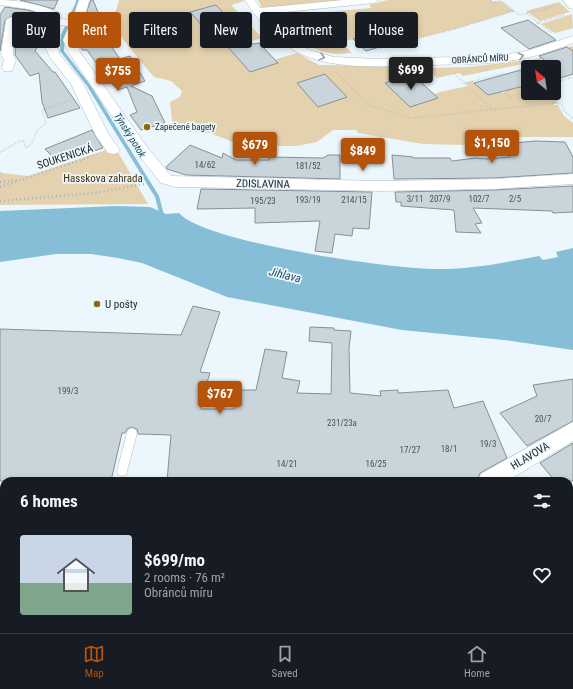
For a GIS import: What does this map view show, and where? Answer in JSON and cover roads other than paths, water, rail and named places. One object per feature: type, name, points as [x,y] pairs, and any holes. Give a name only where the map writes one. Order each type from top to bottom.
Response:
[{"type":"street","name":"ZDISLAVINA","points":[[84,0],[50,44],[55,56],[77,83],[104,136],[113,150]]},
{"type":"street","name":"OBRÁNCŮ MÍRU","points":[[250,0],[257,12],[290,43],[305,52],[333,60],[377,63],[501,59],[529,54],[573,39]]},
{"type":"street","points":[[257,12],[374,0]]},
{"type":"street","points":[[0,2],[12,2],[40,8],[56,14],[65,23]]},
{"type":"street","points":[[0,27],[16,15],[16,11],[9,5],[12,2]]},
{"type":"street","points":[[8,68],[10,60],[7,55],[11,20]]},
{"type":"street","name":"ZDISLAVINA","points":[[65,23],[69,40],[75,53],[142,150],[166,180],[176,182],[379,186],[494,184],[573,179]]},
{"type":"street","name":"HLAVOVA","points":[[495,477],[573,431]]},
{"type":"lane","points":[[122,471],[132,433]]},
{"type":"water","name":"Jihlava","points":[[116,206],[150,207],[166,214],[179,213],[196,224],[225,235],[303,253],[385,265],[440,269],[465,268],[539,256],[543,260],[558,257],[556,252],[573,248],[573,350],[504,340],[402,330],[227,297],[142,263],[118,258],[91,254],[56,254],[0,262],[0,211]]},
{"type":"waterway","name":"Týnský potok","points":[[78,0],[63,35],[62,51],[89,86],[157,197],[163,219]]},
{"type":"place","name":"Zapečené bagety","points":[[147,127]]},
{"type":"place","name":"U pošty","points":[[97,304]]},
{"type":"park label","name":"Hasskova zahrada","points":[[103,178]]}]
